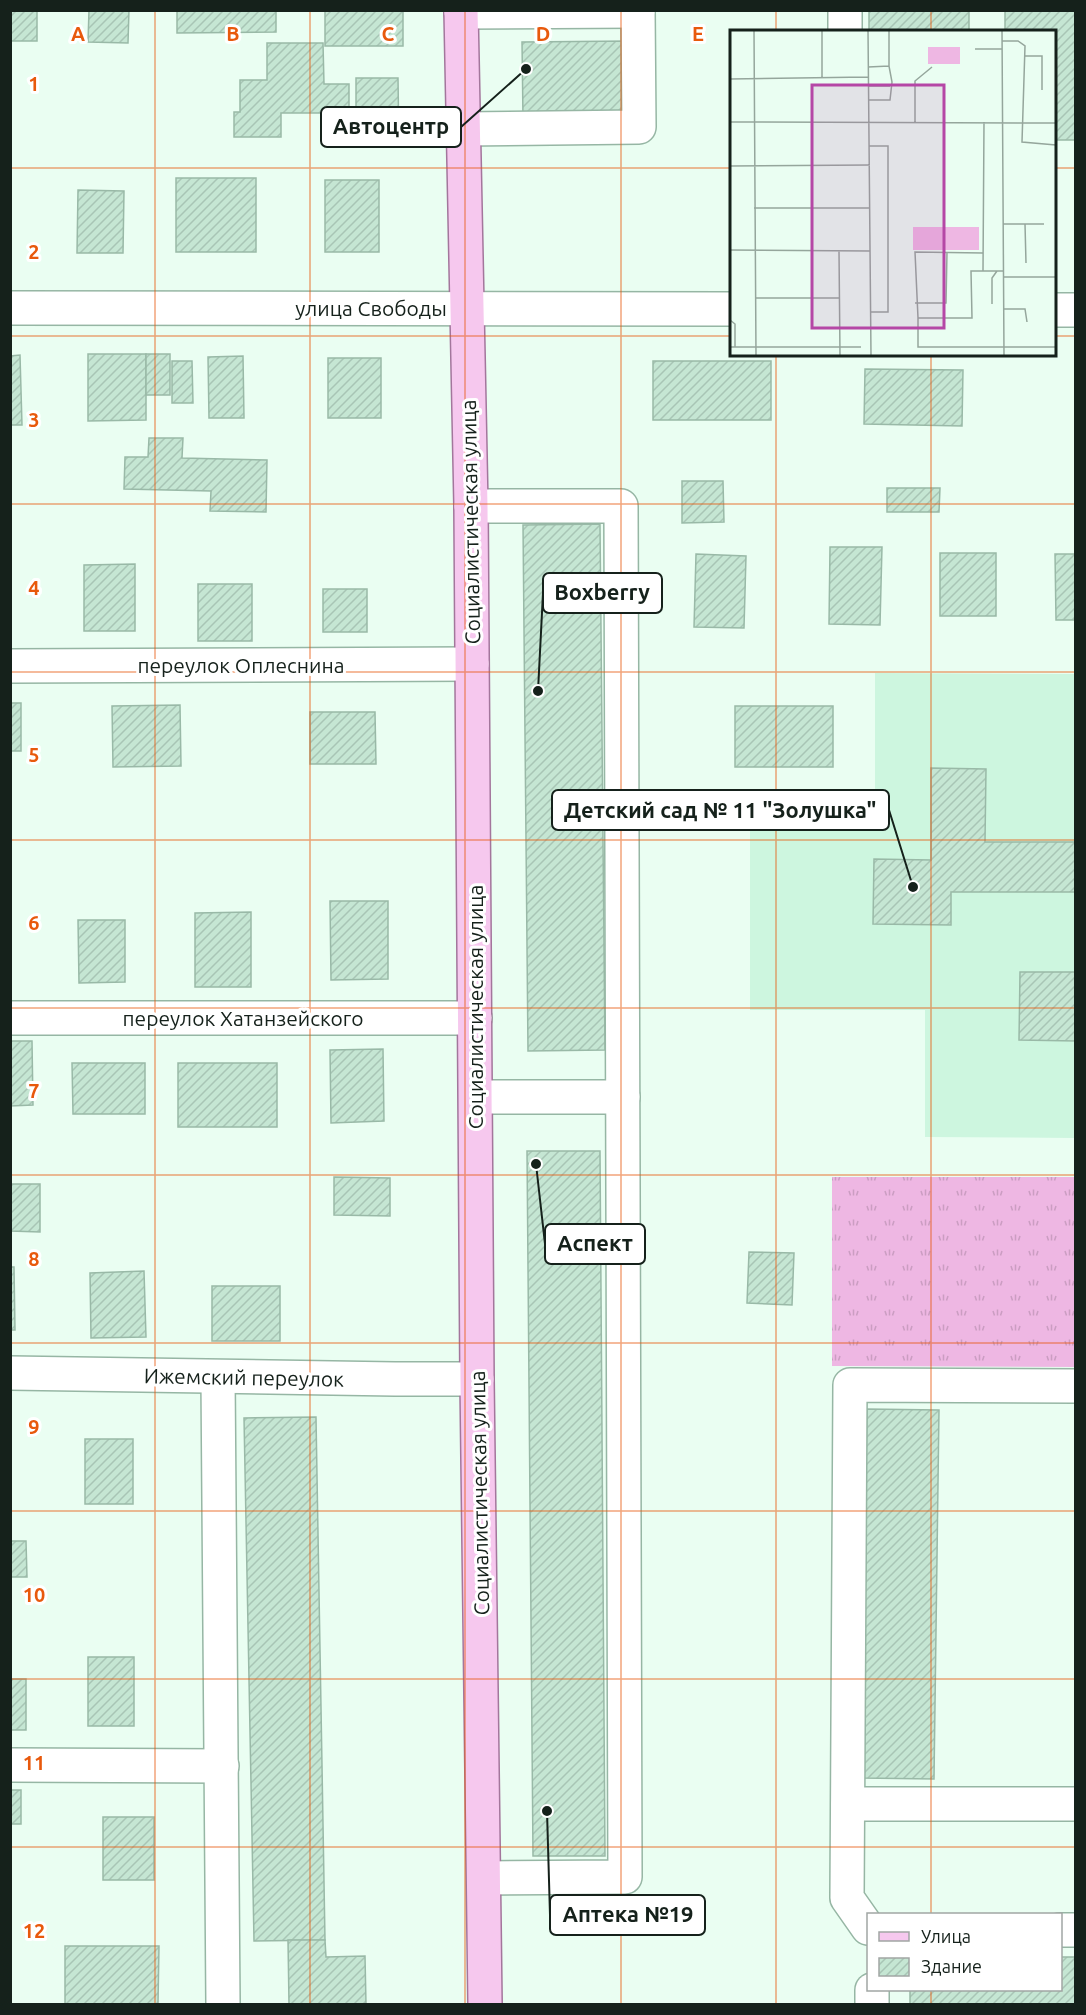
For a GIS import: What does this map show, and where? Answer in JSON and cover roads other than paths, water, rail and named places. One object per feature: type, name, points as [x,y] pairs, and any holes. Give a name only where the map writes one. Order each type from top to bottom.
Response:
[{"type":"main road","name":"Социалистическая улица","points":[[461,11],[471,507],[477,1379],[485,2004]]},
{"type":"street","points":[[845,10],[845,30]]},
{"type":"street","points":[[461,11],[638,11],[639,127],[463,129]]},
{"type":"street","name":"улица Свободы","points":[[10,308],[730,309]]},
{"type":"street","points":[[1056,310],[1076,310]]},
{"type":"street","points":[[471,507],[621,507],[625,1876],[485,1878]]},
{"type":"street","name":"переулок Оплеснина","points":[[10,666],[472,664]]},
{"type":"street","name":"переулок Хатанзейского","points":[[10,1018],[475,1018]]},
{"type":"street","points":[[476,1097],[623,1097]]},
{"type":"street","name":"Ижемский переулок","points":[[10,1373],[477,1379]]},
{"type":"street","points":[[218,1377],[223,2004]]},
{"type":"street","points":[[867,1927],[847,1898],[850,1385],[1076,1386]]},
{"type":"street","points":[[10,1765],[222,1766]]},
{"type":"street","points":[[848,1804],[1076,1804]]},
{"type":"place","name":"Автоцентр","points":[[526,69]]},
{"type":"place","name":"Boxberry","points":[[538,691]]},
{"type":"place","name":"Детский сад № 11 \"Золушка\"","points":[[913,887]]},
{"type":"place","name":"Аспект","points":[[536,1164]]},
{"type":"place","name":"Аптека №19","points":[[547,1811]]}]
